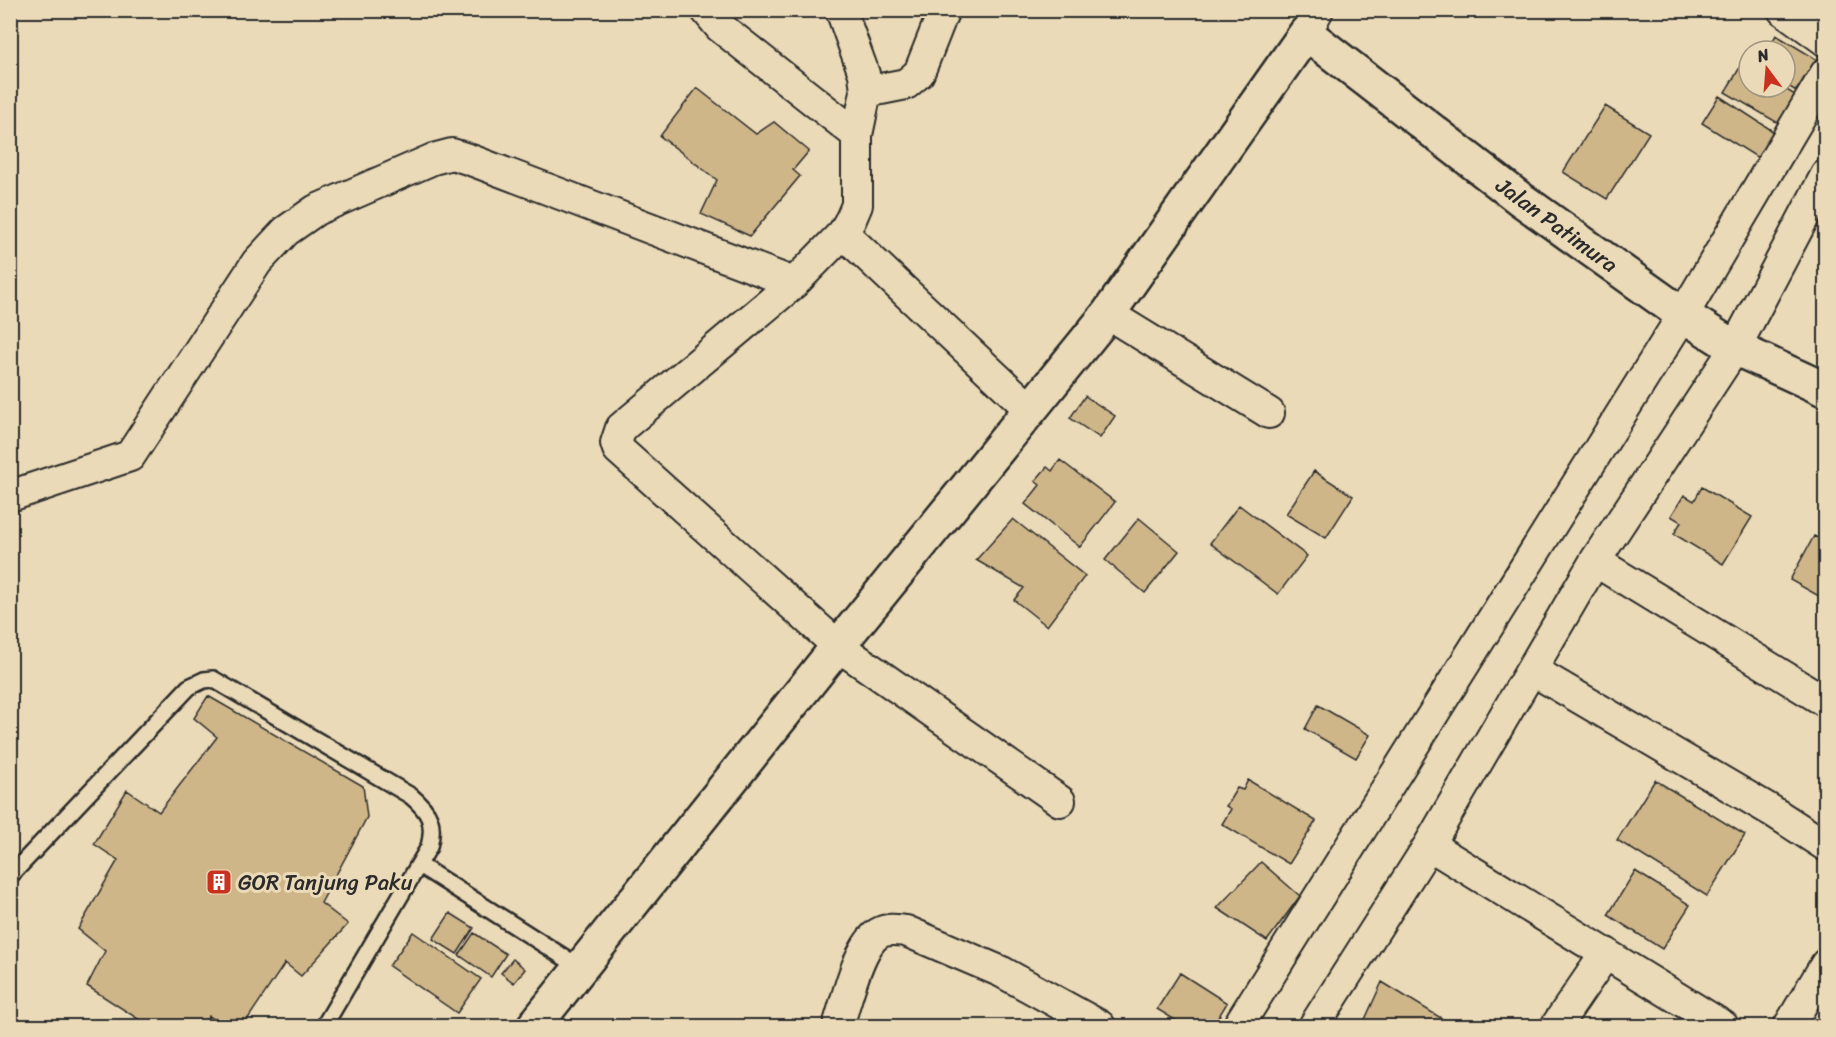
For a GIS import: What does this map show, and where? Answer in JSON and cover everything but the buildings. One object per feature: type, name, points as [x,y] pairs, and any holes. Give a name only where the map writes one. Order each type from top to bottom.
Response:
[{"type":"street","points":[[706,10],[720,27],[857,135]]},
{"type":"street","points":[[841,10],[864,74],[866,92],[857,135],[857,205],[843,233],[794,283],[621,428],[616,444],[618,449],[837,646],[1060,801]]},
{"type":"street","points":[[866,92],[912,80],[919,73],[944,10]]},
{"type":"street","points":[[1783,10],[1826,41]]},
{"type":"street","points":[[534,1026],[837,646],[1108,314],[1312,22]]},
{"type":"street","name":"Jalan Patimura","points":[[1312,22],[1519,198],[1683,315],[1735,348],[1826,390]]},
{"type":"street","points":[[1238,1026],[1683,315],[1826,73]]},
{"type":"street","points":[[10,496],[130,456],[257,262],[286,231],[316,210],[433,159],[452,154],[471,160],[794,283]]},
{"type":"street","points":[[1314,1026],[1429,845],[1594,561],[1735,348],[1826,175]]},
{"type":"street","points":[[843,233],[1031,410]]},
{"type":"street","points":[[1108,314],[1269,412]]},
{"type":"street","points":[[1594,561],[1826,702]]},
{"type":"street","points":[[1532,670],[1772,811],[1826,846]]},
{"type":"street","points":[[1429,845],[1723,1026]]},
{"type":"street","points":[[838,1026],[861,956],[878,934],[891,929],[906,931],[1002,972],[1100,1026]]},
{"type":"street","points":[[1556,1026],[1606,953]]},
{"type":"street","points":[[1789,1026],[1826,964]]},
{"type":"lane","points":[[10,876],[89,796],[189,687],[204,680],[213,679],[420,803],[431,818],[433,830],[429,848],[324,1026]]},
{"type":"lane","points":[[419,865],[581,968]]},
{"type":"place","name":"GOR Tanjung Paku","points":[[219,882]]}]
